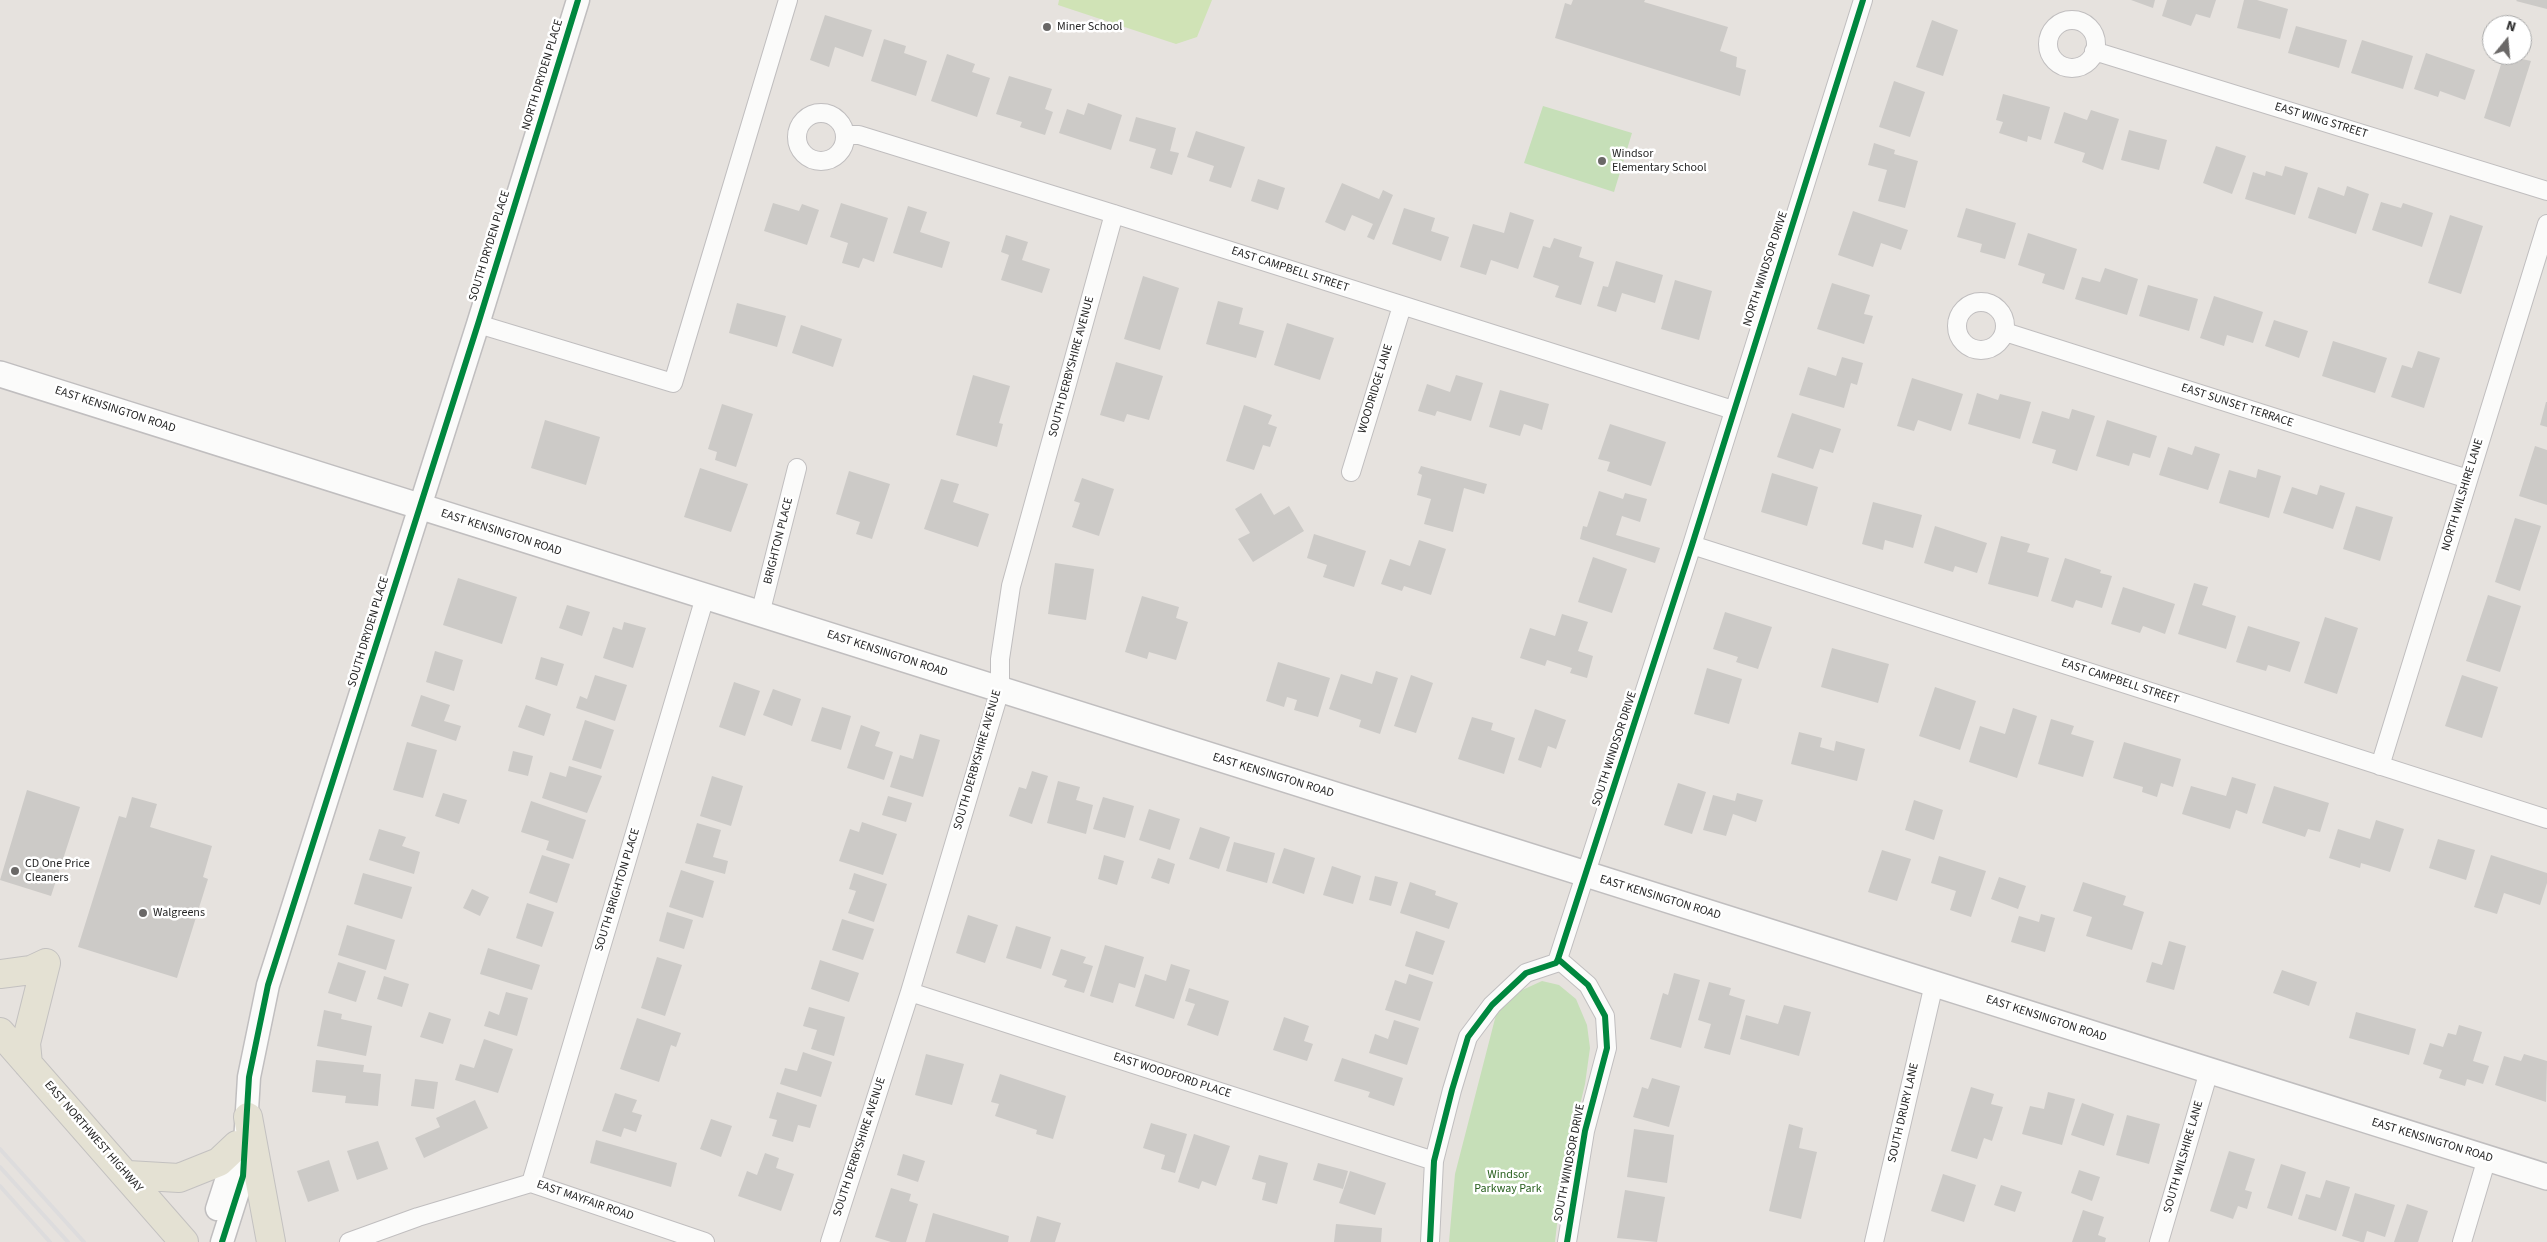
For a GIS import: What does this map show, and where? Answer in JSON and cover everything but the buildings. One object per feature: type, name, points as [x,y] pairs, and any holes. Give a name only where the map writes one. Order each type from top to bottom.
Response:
[{"type":"main road","name":"EAST KENSINGTON ROAD","points":[[0,374],[2547,1177]]},
{"type":"main road","points":[[0,974],[31,970],[46,963],[26,1043],[28,1064]]},
{"type":"main road","name":"EAST NORTHWEST HIGHWAY","points":[[0,1032],[184,1242]]},
{"type":"main road","points":[[248,1117],[271,1242]]},
{"type":"main road","points":[[128,1176],[178,1178],[219,1162],[237,1146]]},
{"type":"street","name":"NORTH DRYDEN PLACE","points":[[529,157],[578,0]]},
{"type":"street","points":[[478,324],[673,383],[788,0]]},
{"type":"street","name":"NORTH WINDSOR DRIVE","points":[[1692,545],[1863,0]]},
{"type":"street","name":"EAST WING STREET","points":[[2094,51],[2547,191]]},
{"type":"street","name":"EAST CAMPBELL STREET","points":[[845,135],[858,135],[1114,214],[1733,410]]},
{"type":"street","name":"SOUTH DRYDEN PLACE","points":[[222,1242],[244,1176],[252,1060],[268,985],[478,324],[529,157]]},
{"type":"street","name":"SOUTH DERBYSHIRE AVENUE","points":[[830,1242],[910,992],[1000,690],[1000,659],[1011,586],[1114,214]]},
{"type":"street","name":"NORTH WILSHIRE LANE","points":[[2380,766],[2547,224]]},
{"type":"street","name":"WOODRIDGE LANE","points":[[1352,472],[1402,306]]},
{"type":"street","name":"EAST SUNSET TERRACE","points":[[2005,332],[2468,479]]},
{"type":"street","name":"BRIGHTON PLACE","points":[[760,614],[797,468]]},
{"type":"street","name":"EAST CAMPBELL STREET","points":[[1692,545],[2547,819]]},
{"type":"street","name":"SOUTH WINDSOR DRIVE","points":[[1567,1242],[1586,1132],[1607,1048],[1605,1016],[1592,992],[1588,985],[1558,959],[1692,545]]},
{"type":"street","name":"SOUTH BRIGHTON PLACE","points":[[531,1183],[705,597]]},
{"type":"street","points":[[1430,1242],[1434,1161],[1468,1037],[1492,1005],[1526,973],[1556,963],[1558,959]]},
{"type":"street","name":"SOUTH DRURY LANE","points":[[1874,1242],[1934,984]]},
{"type":"street","name":"EAST WOODFORD PLACE","points":[[910,992],[1434,1161]]},
{"type":"street","name":"SOUTH WILSHIRE LANE","points":[[2159,1242],[2209,1071]]},
{"type":"street","name":"SOUTH DRYDEN PLACE","points":[[207,1242],[248,1117]]},
{"type":"street","points":[[2462,1242],[2487,1158]]},
{"type":"street","name":"EAST MAYFAIR ROAD","points":[[350,1242],[418,1217],[531,1183],[705,1242]]},
{"type":"green space","points":[[1059,0],[1212,0],[1197,37],[1176,44],[1058,5]]},
{"type":"green space","points":[[1543,106],[1632,133],[1614,192],[1524,163]]},
{"type":"green space","name":"Windsor Parkway Park","points":[[1542,981],[1559,985],[1576,999],[1587,1025],[1590,1048],[1585,1084],[1562,1180],[1555,1242],[1449,1242],[1455,1174],[1498,1007],[1520,991]]},
{"type":"railway","points":[[0,1149],[84,1242]]},
{"type":"railway","points":[[0,1167],[68,1242]]},
{"type":"railway","points":[[0,1186],[50,1242]]},
{"type":"cycle path","points":[[222,1242],[243,1176],[249,1077],[268,985],[478,324],[578,0]]},
{"type":"cycle path","points":[[1430,1242],[1434,1161],[1468,1037],[1492,1005],[1526,973],[1556,963],[1558,959],[1692,545],[1863,0]]},
{"type":"cycle path","points":[[1558,959],[1588,985],[1605,1016],[1607,1048],[1585,1131],[1567,1242]]},
{"type":"place","name":"Miner School","points":[[1047,27]]},
{"type":"place","name":"Windsor Elementary School","points":[[1602,161]]},
{"type":"place","name":"CD One Price Cleaners","points":[[15,871]]},
{"type":"place","name":"Walgreens","points":[[143,913]]}]
